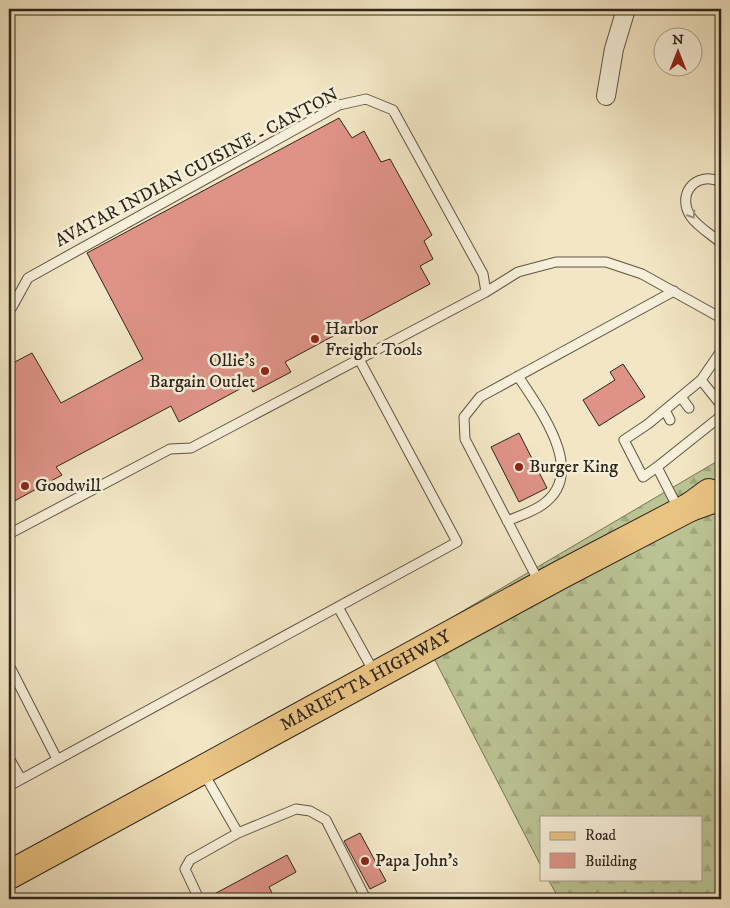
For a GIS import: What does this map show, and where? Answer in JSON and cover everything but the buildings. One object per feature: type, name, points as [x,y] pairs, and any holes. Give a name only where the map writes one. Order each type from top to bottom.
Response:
[{"type":"main road","name":"MARIETTA HIGHWAY","points":[[9,875],[202,769],[685,510],[721,484]]},
{"type":"main road","points":[[685,510],[721,496]]},
{"type":"street","points":[[606,96],[614,49],[626,9]]},
{"type":"lane","name":"AVATAR INDIAN CUISINE - CANTON","points":[[12,307],[28,278],[339,105],[366,99],[393,110],[483,274],[486,292]]},
{"type":"lane","points":[[721,182],[712,178],[700,178],[692,184],[686,203],[691,217],[721,243]]},
{"type":"lane","points":[[9,534],[170,449],[191,448],[486,292],[518,272],[556,262],[606,262],[642,274],[721,318]]},
{"type":"lane","points":[[541,586],[465,439],[464,416],[480,397],[674,291]]},
{"type":"lane","points":[[721,351],[701,380],[665,410],[650,428],[624,440],[643,477],[670,457],[683,440],[702,426],[721,416]]},
{"type":"lane","points":[[9,786],[457,542],[359,359]]},
{"type":"lane","points":[[507,521],[543,504],[561,484],[562,460],[552,430],[518,376]]},
{"type":"lane","points":[[701,380],[721,405]]},
{"type":"lane","points":[[681,396],[689,408]]},
{"type":"lane","points":[[665,410],[670,420]]},
{"type":"lane","points":[[664,449],[670,457]]},
{"type":"lane","points":[[657,467],[685,510]]},
{"type":"lane","points":[[338,607],[376,676]]},
{"type":"lane","points":[[9,670],[11,669],[57,760]]},
{"type":"lane","points":[[9,758],[21,779]]},
{"type":"lane","points":[[202,769],[238,833]]},
{"type":"lane","points":[[199,899],[185,869],[190,860],[238,833],[296,809],[310,811],[326,820],[366,899]]},
{"type":"green space","points":[[721,459],[721,899],[559,899],[549,880],[702,880],[702,816],[540,816],[540,864],[422,635]]},
{"type":"place","name":"Harbor Freight Tools","points":[[315,339]]},
{"type":"place","name":"Ollie's Bargain Outlet","points":[[265,371]]},
{"type":"place","name":"Burger King","points":[[519,467]]},
{"type":"place","name":"Goodwill","points":[[25,486]]},
{"type":"place","name":"Papa John's","points":[[365,861]]}]
